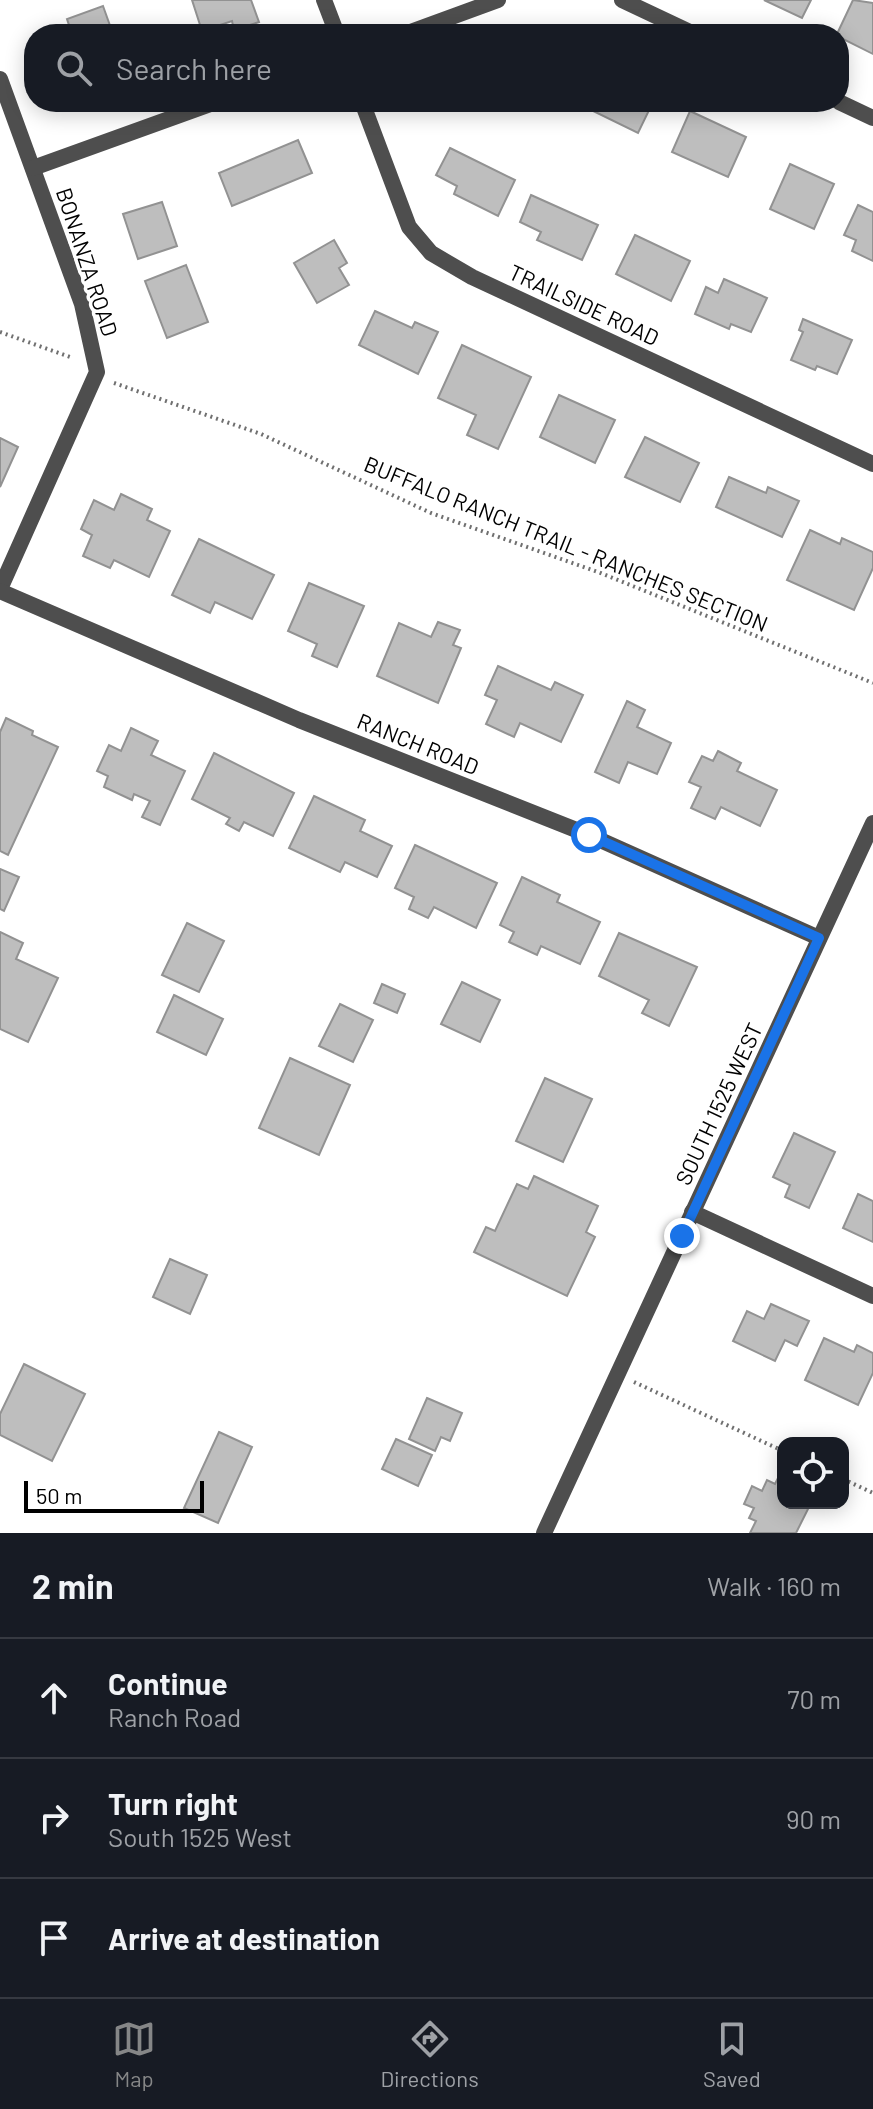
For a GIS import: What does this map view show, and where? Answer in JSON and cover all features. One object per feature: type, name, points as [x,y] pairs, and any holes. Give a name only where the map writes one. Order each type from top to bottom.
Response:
[{"type":"street","points":[[324,0],[333,24]]},
{"type":"street","points":[[432,24],[498,0]]},
{"type":"street","points":[[622,0],[673,24]]},
{"type":"street","name":"BONANZA ROAD","points":[[0,79],[82,304],[97,372],[0,590]]},
{"type":"street","points":[[849,107],[873,118]]},
{"type":"street","points":[[33,168],[188,112]]},
{"type":"street","name":"TRAILSIDE ROAD","points":[[366,112],[409,227],[431,253],[472,277],[873,464]]},
{"type":"street","name":"RANCH ROAD","points":[[0,590],[299,720],[589,835],[819,938]]},
{"type":"street","name":"SOUTH 1525 WEST","points":[[544,1533],[873,823]]},
{"type":"street","points":[[692,1212],[873,1296]]},
{"type":"path","points":[[0,332],[82,360]]},
{"type":"path","name":"BUFFALO RANCH TRAIL - RANCHES SECTION","points":[[114,383],[261,434],[431,513],[598,572],[873,683]]},
{"type":"path","points":[[617,1374],[777,1448]]},
{"type":"path","points":[[849,1482],[873,1493]]},
{"type":"building","points":[[192,0],[251,0],[259,22],[233,24],[232,21],[200,24]]},
{"type":"building","points":[[764,0],[811,0],[802,18]]},
{"type":"building","points":[[853,0],[873,3],[873,54],[849,42],[849,24],[842,24]]},
{"type":"building","points":[[103,6],[109,24],[69,24],[67,19]]},
{"type":"building","points":[[595,112],[648,112],[638,133]]},
{"type":"building","points":[[690,112],[746,137],[728,177],[672,152]]},
{"type":"building","points":[[298,140],[312,173],[232,206],[219,173]]},
{"type":"building","points":[[450,148],[515,180],[498,216],[454,194],[457,186],[436,175]]},
{"type":"building","points":[[790,164],[834,184],[814,229],[770,209]]},
{"type":"building","points":[[531,195],[598,225],[582,260],[537,240],[541,232],[520,222]]},
{"type":"building","points":[[162,202],[177,246],[138,259],[123,214]]},
{"type":"building","points":[[858,205],[873,212],[873,261],[852,251],[856,240],[844,235]]},
{"type":"building","points":[[635,235],[690,261],[671,301],[616,274]]},
{"type":"building","points":[[334,240],[347,263],[339,268],[349,285],[317,303],[294,263]]},
{"type":"building","points":[[186,265],[208,322],[167,338],[145,281]]},
{"type":"building","points":[[724,279],[767,298],[751,332],[731,324],[729,329],[695,314],[706,287],[718,293]]},
{"type":"building","points":[[375,311],[412,328],[415,322],[438,332],[418,374],[359,345]]},
{"type":"building","points":[[803,319],[852,340],[837,374],[817,366],[815,370],[791,360],[803,332],[799,330]]},
{"type":"building","points":[[462,345],[531,377],[498,449],[467,435],[476,415],[438,398]]},
{"type":"building","points":[[559,395],[615,420],[595,463],[540,437]]},
{"type":"building","points":[[645,437],[699,463],[680,502],[625,477]]},
{"type":"building","points":[[0,438],[18,447],[0,487]]},
{"type":"building","points":[[729,477],[766,493],[768,487],[799,501],[782,537],[716,507]]},
{"type":"building","points":[[121,494],[152,509],[147,520],[170,531],[149,577],[114,560],[110,568],[83,556],[92,535],[81,529],[94,500],[114,510]]},
{"type":"building","points":[[810,530],[840,544],[842,538],[873,552],[873,568],[854,610],[787,580]]},
{"type":"building","points":[[199,539],[274,575],[252,619],[215,602],[210,613],[172,595]]},
{"type":"building","points":[[309,583],[364,606],[337,667],[312,656],[317,644],[288,631]]},
{"type":"building","points":[[438,622],[460,630],[453,645],[461,648],[438,703],[377,676],[399,623],[431,637]]},
{"type":"building","points":[[498,666],[551,690],[555,682],[583,695],[561,742],[520,723],[514,737],[486,724],[497,700],[485,695]]},
{"type":"building","points":[[627,701],[645,710],[637,727],[671,743],[657,774],[628,762],[619,783],[595,772]]},
{"type":"building","points":[[6,718],[58,747],[8,855],[0,851],[0,732]]},
{"type":"building","points":[[131,728],[158,741],[151,755],[185,771],[160,825],[142,817],[150,801],[134,794],[132,800],[104,787],[108,776],[97,771],[109,745],[121,751]]},
{"type":"building","points":[[718,751],[741,763],[737,771],[777,790],[760,826],[721,807],[715,819],[691,808],[701,787],[689,782],[702,756],[713,761]]},
{"type":"building","points":[[214,753],[294,793],[273,836],[244,822],[239,831],[226,824],[230,818],[192,799]]},
{"type":"building","points":[[314,796],[365,820],[360,831],[392,846],[377,877],[345,862],[340,872],[289,848]]},
{"type":"building","points":[[415,845],[497,883],[476,928],[434,907],[428,918],[409,909],[414,897],[395,888]]},
{"type":"building","points":[[0,869],[19,877],[4,911],[0,909]]},
{"type":"building","points":[[522,877],[560,895],[557,902],[600,922],[580,964],[541,946],[537,955],[509,942],[514,932],[500,925]]},
{"type":"building","points":[[187,923],[224,941],[199,992],[162,975]]},
{"type":"building","points":[[0,932],[23,943],[16,959],[58,978],[28,1042],[0,1029]]},
{"type":"building","points":[[619,933],[697,967],[669,1026],[642,1013],[649,1000],[599,976]]},
{"type":"building","points":[[462,982],[500,1000],[480,1042],[441,1024]]},
{"type":"building","points":[[382,984],[405,994],[397,1013],[374,1003]]},
{"type":"building","points":[[174,995],[223,1019],[206,1055],[157,1032]]},
{"type":"building","points":[[340,1004],[373,1020],[353,1062],[319,1046]]},
{"type":"building","points":[[290,1058],[350,1085],[319,1155],[259,1128]]},
{"type":"building","points":[[545,1078],[592,1099],[563,1162],[516,1141]]},
{"type":"building","points":[[794,1133],[835,1152],[809,1208],[785,1197],[790,1185],[773,1177]]},
{"type":"building","points":[[534,1176],[598,1206],[586,1232],[595,1237],[567,1296],[474,1252],[486,1227],[495,1231],[517,1184],[528,1189]]},
{"type":"building","points":[[858,1194],[873,1201],[873,1242],[843,1228]]},
{"type":"building","points":[[170,1259],[207,1275],[190,1314],[153,1297]]},
{"type":"building","points":[[771,1304],[809,1321],[797,1346],[785,1340],[775,1361],[733,1341],[747,1311],[764,1319]]},
{"type":"building","points":[[824,1338],[854,1352],[857,1345],[873,1353],[873,1373],[858,1405],[805,1380]]},
{"type":"building","points":[[24,1364],[85,1394],[52,1461],[0,1435],[0,1414]]},
{"type":"building","points":[[427,1398],[462,1413],[450,1441],[441,1437],[435,1451],[409,1439]]},
{"type":"building","points":[[219,1432],[252,1447],[218,1523],[184,1508]]},
{"type":"building","points":[[396,1439],[432,1455],[418,1486],[382,1469]]},
{"type":"building","points":[[767,1480],[775,1484],[777,1480],[777,1509],[808,1509],[796,1533],[750,1533],[756,1521],[749,1518],[754,1508],[744,1504],[752,1486],[762,1491]]},
{"type":"route","points":[[589,835],[819,938],[682,1236]]}]
